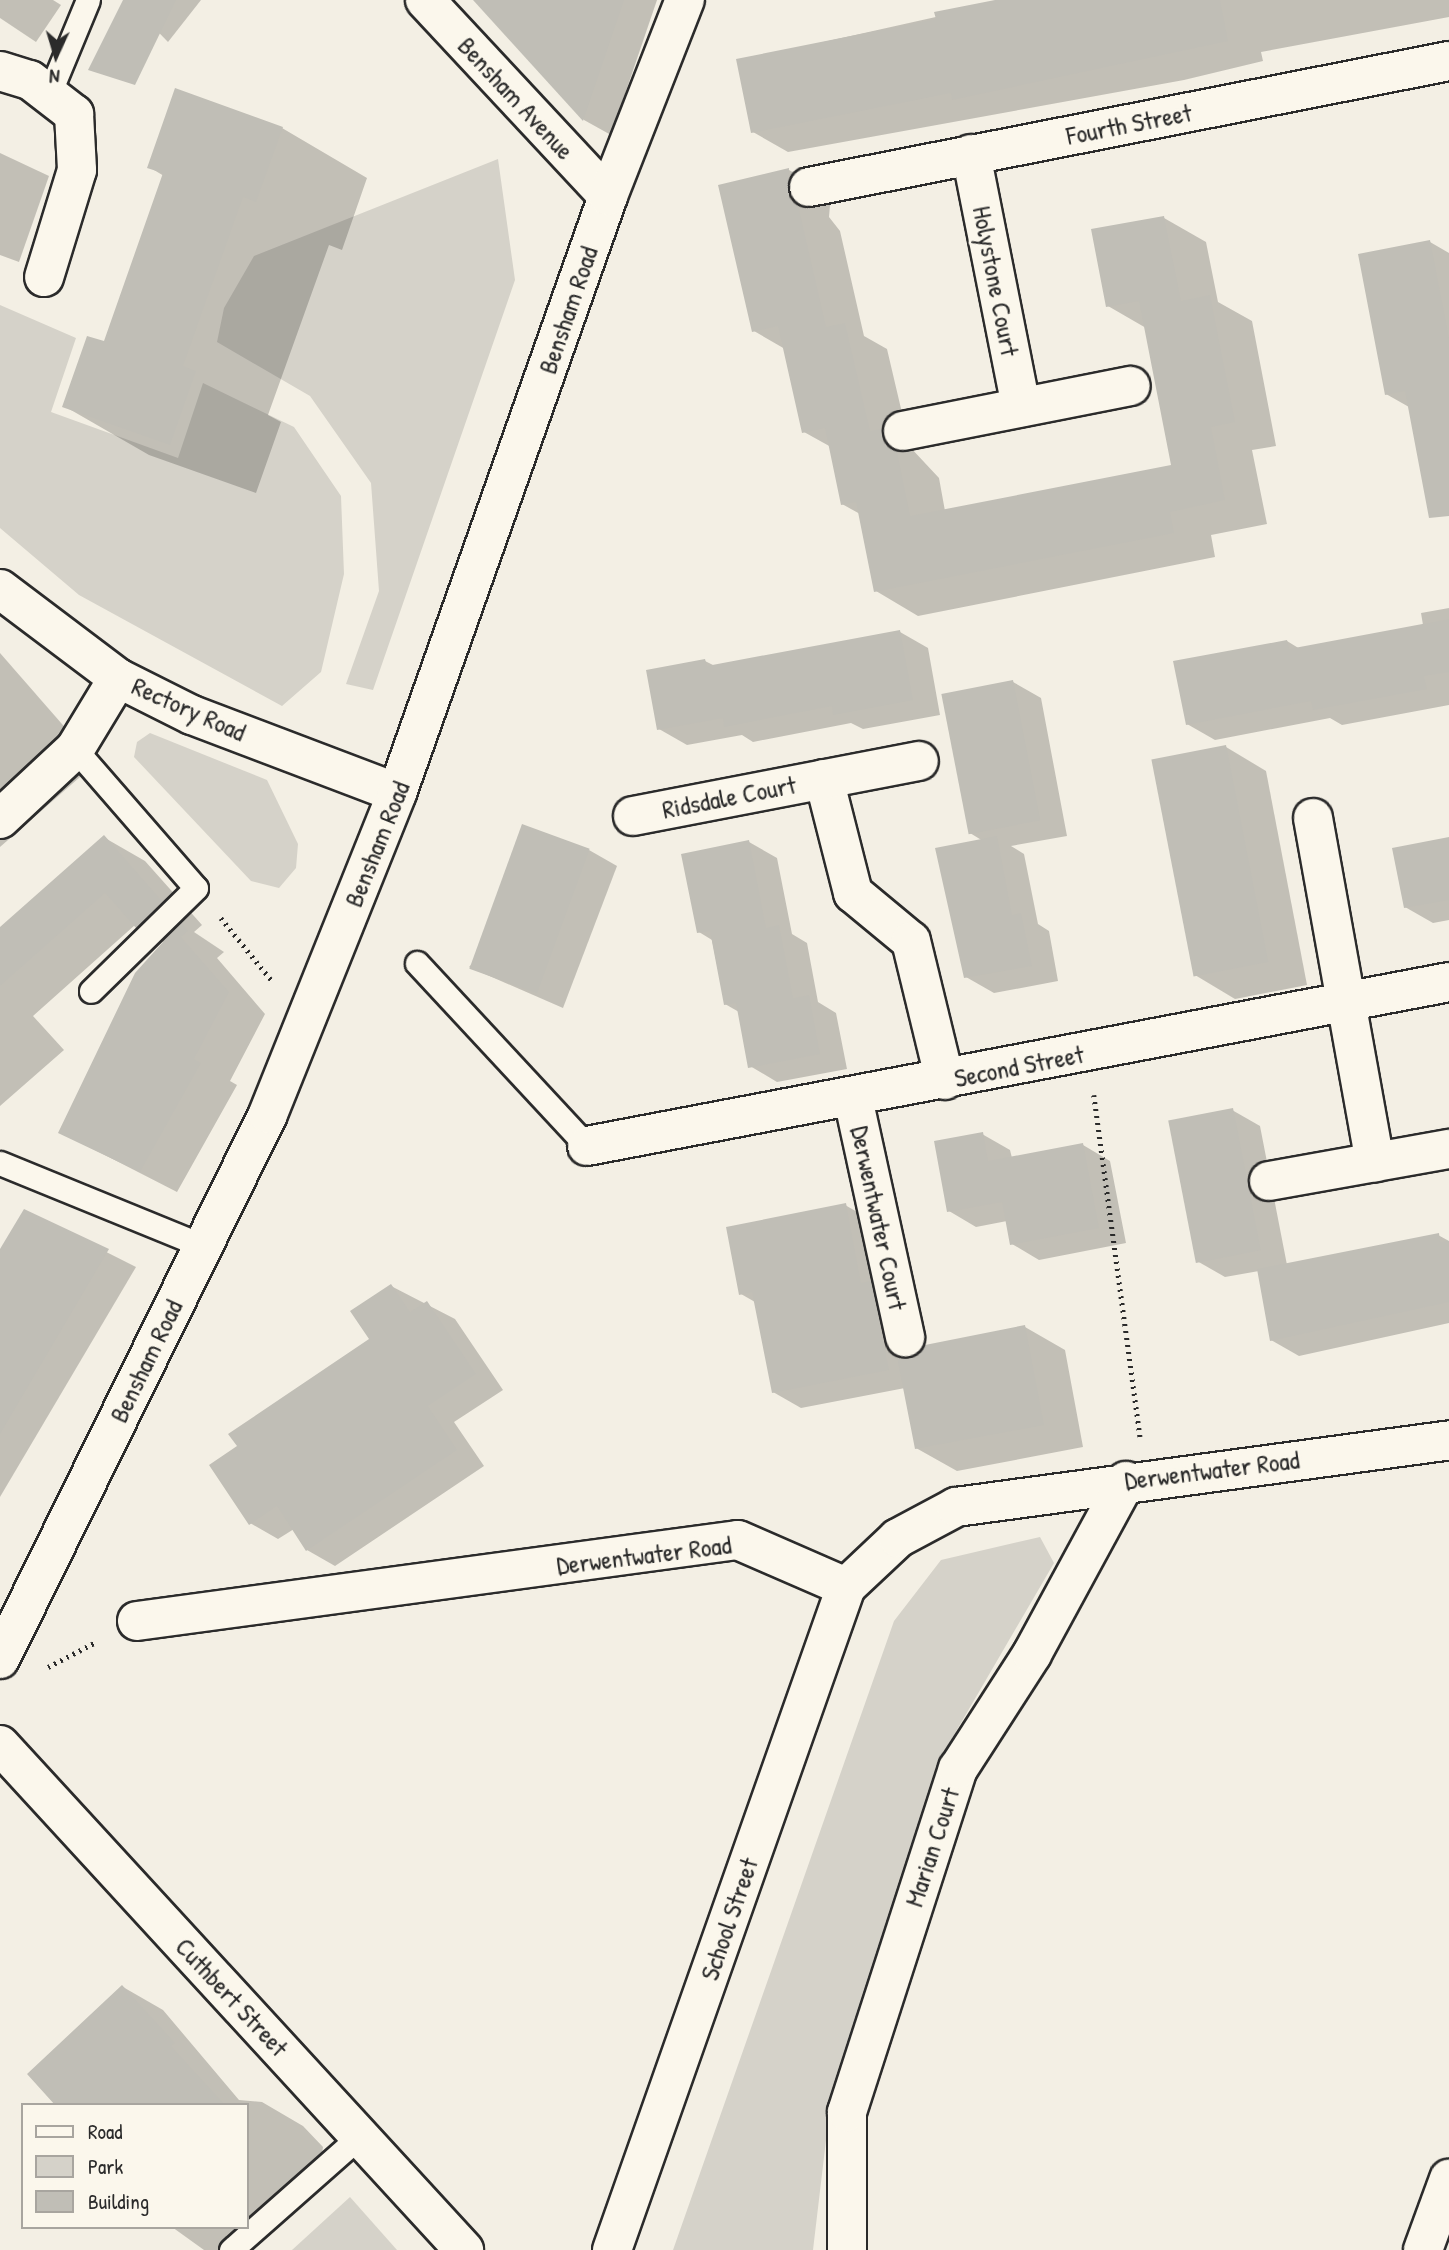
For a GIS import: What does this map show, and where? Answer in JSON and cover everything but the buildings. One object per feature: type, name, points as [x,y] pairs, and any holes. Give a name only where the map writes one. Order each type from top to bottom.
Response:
[{"type":"street","name":"Bensham Avenue","points":[[425,0],[608,196]]},
{"type":"street","name":"Bensham Road","points":[[0,1659],[203,1246],[305,1021],[397,793],[608,196],[681,3]]},
{"type":"street","name":"Fourth Street","points":[[809,187],[1449,61]]},
{"type":"street","points":[[0,71],[30,80],[74,114],[77,170],[44,277]]},
{"type":"street","name":"Holystone Court","points":[[971,154],[1021,407]]},
{"type":"street","points":[[903,431],[1131,386]]},
{"type":"street","name":"Rectory Road","points":[[0,589],[118,678],[192,715],[397,793]]},
{"type":"street","points":[[0,819],[75,749],[118,678]]},
{"type":"street","name":"Ridsdale Court","points":[[633,816],[919,761]]},
{"type":"street","name":"Ridsdale Court","points":[[824,779],[853,893],[911,940],[945,1080]]},
{"type":"street","points":[[1313,818],[1375,1162]]},
{"type":"street","name":"Second Street","points":[[587,1146],[853,1098],[1449,982]]},
{"type":"street","name":"Derwentwater Court","points":[[853,1098],[905,1337]]},
{"type":"street","points":[[1269,1181],[1449,1149]]},
{"type":"street","name":"Derwentwater Road","points":[[138,1621],[738,1540],[846,1587],[898,1538],[956,1507],[1136,1480],[1449,1440]]},
{"type":"street","name":"Marian Court","points":[[847,2250],[847,2112],[958,1769],[1032,1654],[1136,1480]]},
{"type":"street","name":"School Street","points":[[612,2250],[846,1587]]},
{"type":"street","name":"Cuthbert Street","points":[[0,1745],[464,2250]]},
{"type":"street","points":[[1423,2250],[1449,2179]]},
{"type":"lane","points":[[48,94],[88,0]]},
{"type":"lane","points":[[75,749],[196,888],[91,991]]},
{"type":"lane","points":[[416,963],[587,1146]]},
{"type":"lane","points":[[0,1163],[203,1246]]},
{"type":"lane","points":[[231,2250],[360,2136]]},
{"type":"path","points":[[196,888],[305,1021]]},
{"type":"path","points":[[1088,1053],[1136,1480]]},
{"type":"path","points":[[40,1672],[138,1621]]},
{"type":"green space","points":[[498,159],[515,280],[373,690],[346,684],[379,591],[371,483],[310,396],[217,342],[224,308],[254,256]]},
{"type":"green space","points":[[0,305],[76,338],[51,412],[178,458],[203,383],[294,427],[341,496],[344,574],[321,672],[282,706],[79,595],[0,528]]},
{"type":"green space","points":[[150,733],[267,780],[298,844],[296,868],[279,888],[251,881],[134,757],[137,742]]},
{"type":"green space","points":[[1040,1537],[1054,1563],[937,1764],[829,2115],[813,2250],[673,2250],[894,1621],[941,1560]]},
{"type":"green space","points":[[350,2197],[397,2250],[292,2250]]}]
